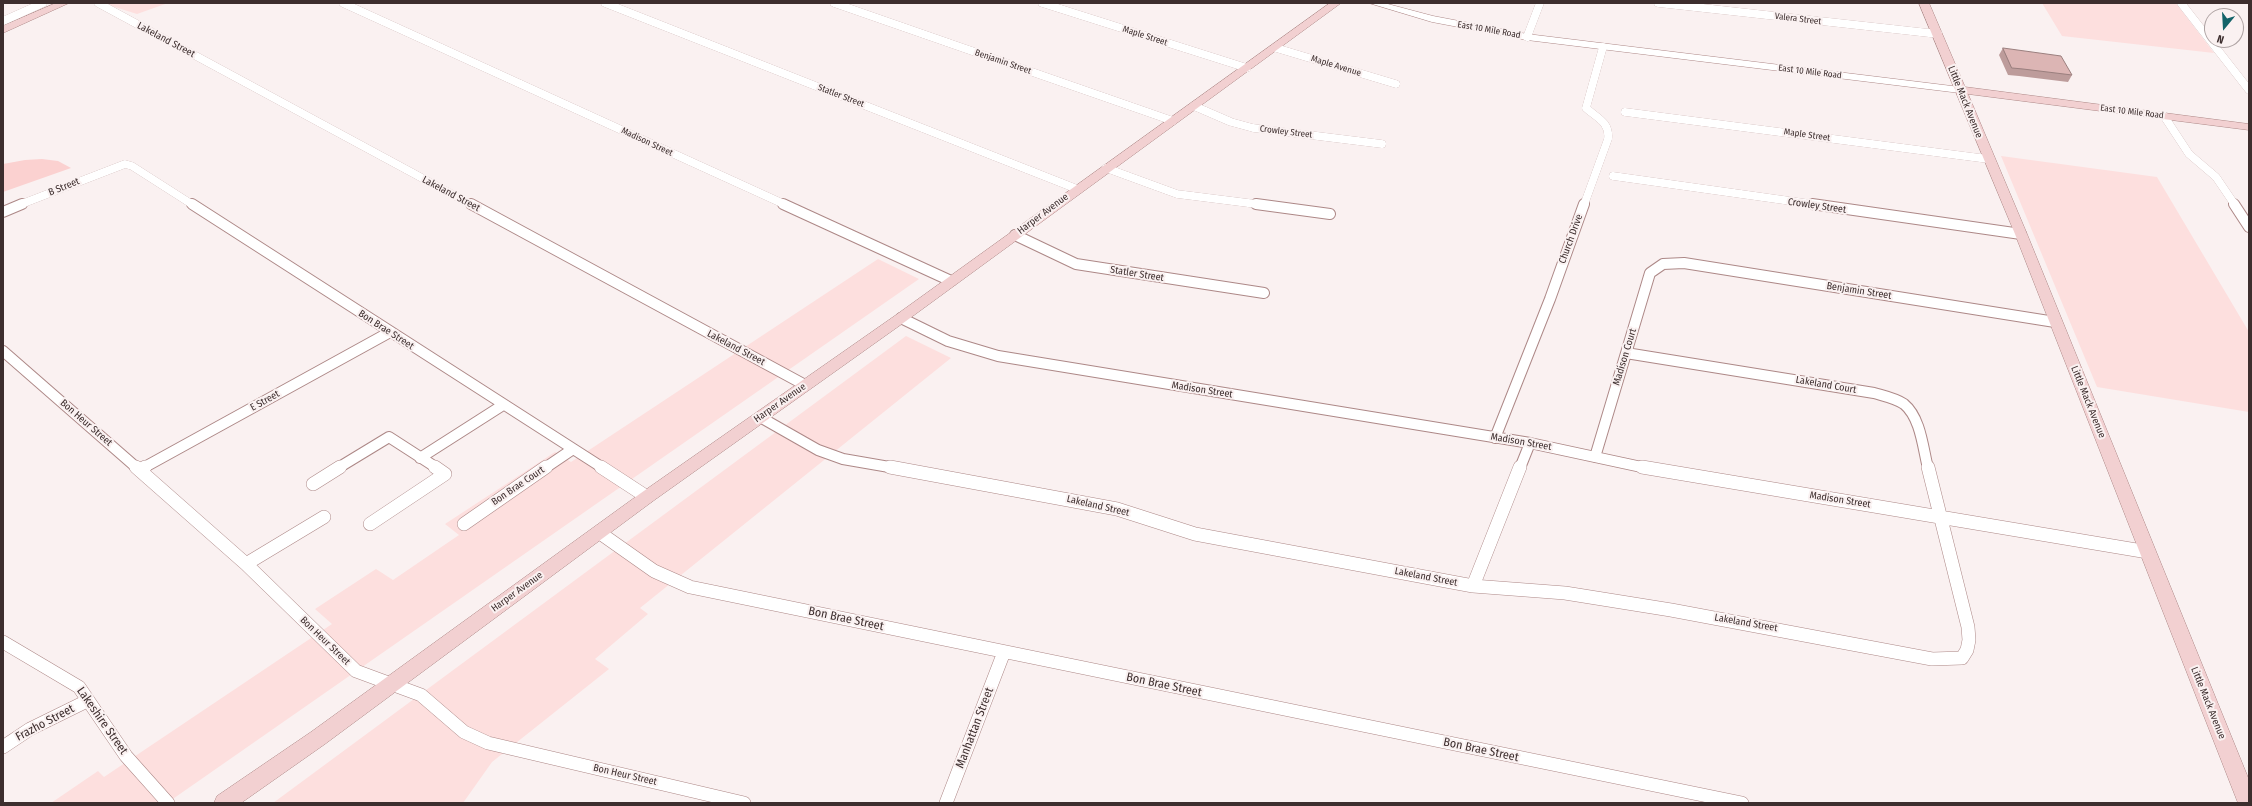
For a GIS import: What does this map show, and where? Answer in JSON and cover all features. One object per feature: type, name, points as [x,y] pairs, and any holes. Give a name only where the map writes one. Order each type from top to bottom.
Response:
[{"type":"main road","points":[[3,30],[64,3]]},
{"type":"main road","name":"Harper Avenue","points":[[224,803],[318,738],[390,684],[600,533],[647,497],[901,318],[1076,189],[1276,48],[1336,3]]},
{"type":"main road","name":"Little Mack Avenue","points":[[1924,3],[1988,159],[2021,234],[2248,803]]},
{"type":"main road","name":"East 10 Mile Road","points":[[1960,90],[2249,127]]},
{"type":"street","points":[[3,21],[43,3]]},
{"type":"street","name":"Lakeland Street","points":[[98,3],[805,385]]},
{"type":"street","name":"Madison Street","points":[[343,3],[951,281]]},
{"type":"street","name":"Statler Street","points":[[606,3],[1076,189]]},
{"type":"street","name":"Benjamin Street","points":[[834,3],[1173,121]]},
{"type":"street","name":"Maple Street","points":[[1042,3],[1248,68]]},
{"type":"street","name":"East 10 Mile Road","points":[[1374,3],[1447,22],[1527,37],[1960,90]]},
{"type":"street","points":[[1527,37],[1540,3]]},
{"type":"street","name":"Valera Street","points":[[1658,3],[1938,34]]},
{"type":"street","points":[[2181,3],[2249,90]]},
{"type":"street","name":"Church Drive","points":[[1495,438],[1550,299],[1610,132],[1606,124],[1586,108],[1603,47]]},
{"type":"street","name":"Maple Avenue","points":[[1276,48],[1396,84]]},
{"type":"street","name":"Crowley Street","points":[[1194,106],[1231,122],[1253,128],[1382,144]]},
{"type":"street","name":"Maple Street","points":[[1626,112],[1988,159]]},
{"type":"street","points":[[2164,116],[2189,154],[2216,177],[2249,227]]},
{"type":"street","name":"B Street","points":[[3,212],[104,171],[126,164]]},
{"type":"street","name":"Bon Brae Street","points":[[126,164],[136,168],[647,497]]},
{"type":"street","points":[[1106,168],[1177,194],[1330,214]]},
{"type":"street","name":"Crowley Street","points":[[1613,176],[2021,234]]},
{"type":"street","name":"Statler Street","points":[[1015,235],[1076,264],[1264,293]]},
{"type":"street","name":"Benjamin Street","points":[[1663,264],[1690,264],[2055,322]]},
{"type":"street","name":"Madison Court","points":[[1595,457],[1650,273],[1663,264]]},
{"type":"street","name":"Madison Street","points":[[901,318],[946,342],[966,349],[992,354],[1530,443],[1653,470],[2148,552]]},
{"type":"street","name":"E Street","points":[[140,470],[390,332]]},
{"type":"street","name":"Bon Heur Street","points":[[3,351],[246,564],[356,671],[421,695],[464,732],[488,743],[744,803]]},
{"type":"street","name":"Lakeland Court","points":[[1626,353],[1874,393],[1903,402],[1909,408],[1915,419],[1942,517]]},
{"type":"street","points":[[420,458],[503,405]]},
{"type":"street","name":"Lakeland Street","points":[[760,417],[818,450],[843,459],[1117,509],[1195,534],[1473,586],[1565,593],[1672,610],[1932,659],[1949,660],[1962,658],[1967,650],[1969,640],[1961,595],[1942,517]]},
{"type":"street","points":[[313,484],[389,437],[445,474],[370,524]]},
{"type":"street","points":[[1473,586],[1530,443]]},
{"type":"street","name":"Bon Brae Court","points":[[464,524],[573,449]]},
{"type":"street","points":[[246,564],[324,517]]},
{"type":"street","name":"Bon Brae Street","points":[[600,533],[675,583],[1742,803]]},
{"type":"street","name":"Lakeshire Street","points":[[3,642],[80,687],[87,700],[126,756],[168,803]]},
{"type":"street","name":"Manhattan Street","points":[[946,803],[1004,652]]},
{"type":"street","name":"Frazho Street","points":[[3,746],[30,729],[87,700]]},
{"type":"shaded area","points":[[102,3],[168,3],[137,14]]},
{"type":"shaded area","points":[[2042,3],[2176,3],[2204,40],[2204,48],[2210,48],[2214,53],[2062,36]]},
{"type":"shaded area","points":[[2001,156],[2157,177],[2249,332],[2249,412],[2097,387]]},
{"type":"shaded area","points":[[42,159],[58,161],[71,168],[3,192],[3,164]]},
{"type":"shaded area","points":[[878,259],[919,279],[167,803],[51,803],[98,771],[104,777],[332,624],[315,609],[376,569],[393,580],[459,535],[445,524],[555,452],[571,462]]},
{"type":"shaded area","points":[[906,336],[951,358],[640,608],[648,614],[595,659],[609,669],[492,762],[463,803],[273,803]]},
{"type":"building","points":[[2003,48],[2061,56],[2072,75],[2012,68]]}]
